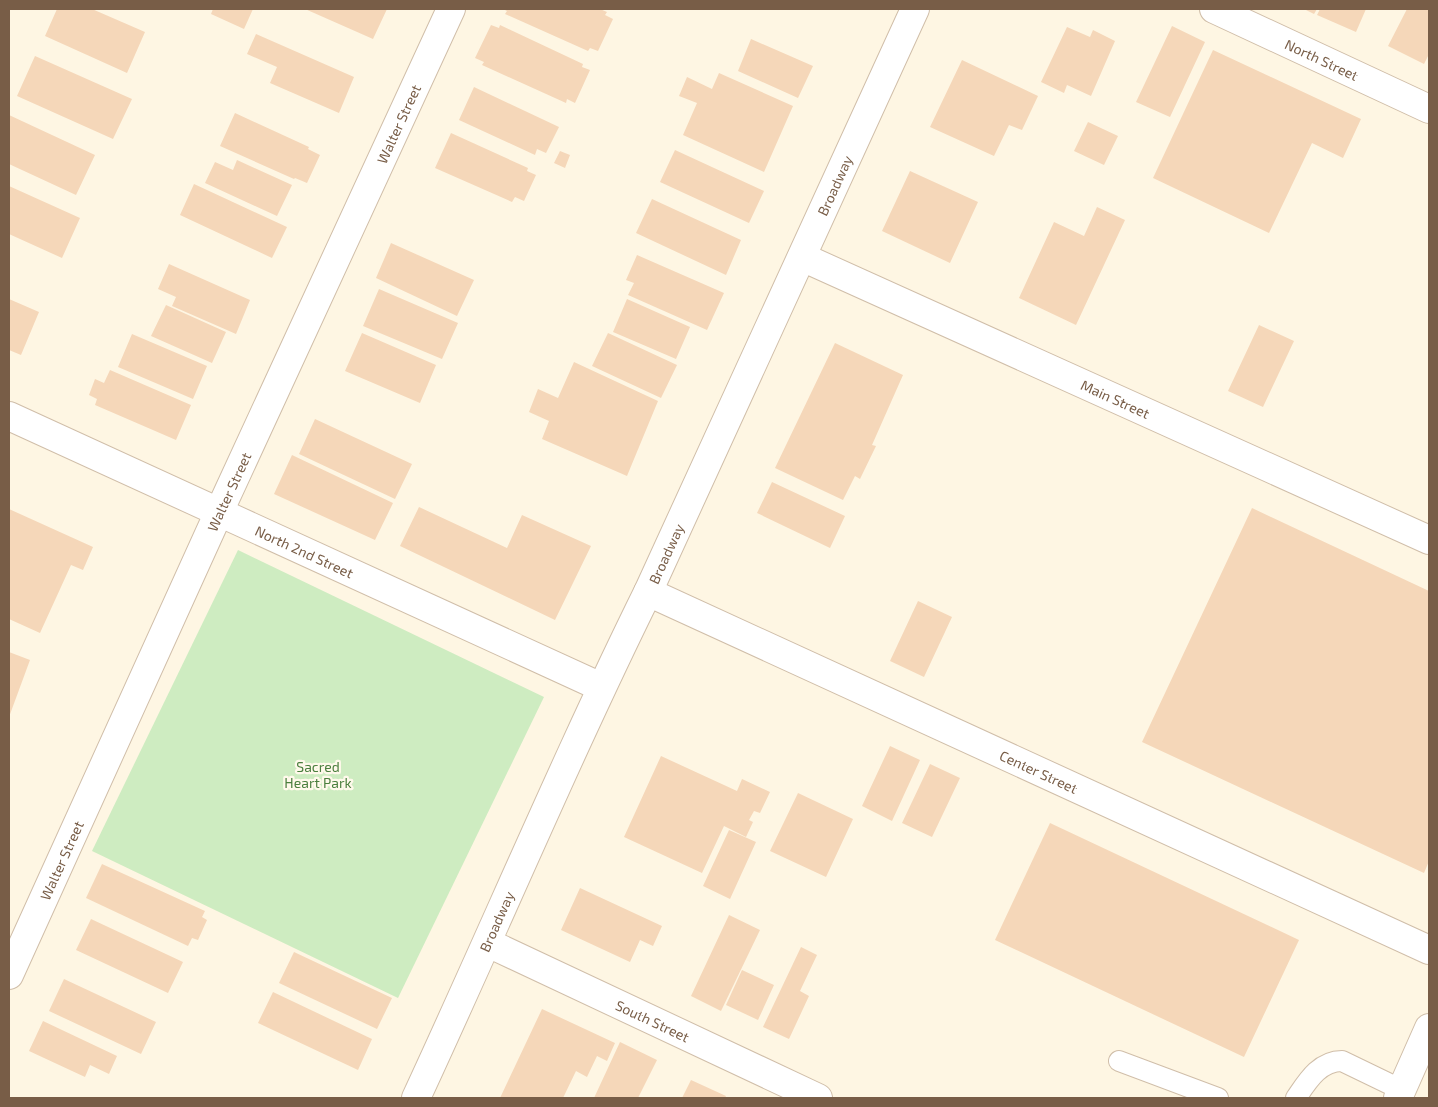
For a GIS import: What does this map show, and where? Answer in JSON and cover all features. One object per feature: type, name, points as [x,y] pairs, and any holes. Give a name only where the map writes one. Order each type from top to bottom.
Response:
[{"type":"street","name":"Walter Street","points":[[9,975],[219,512],[451,9]]},
{"type":"street","name":"Broadway","points":[[416,1098],[488,943],[601,687],[648,592],[915,9]]},
{"type":"street","name":"North Street","points":[[1214,9],[1429,110]]},
{"type":"street","name":"Main Street","points":[[802,257],[1429,540]]},
{"type":"street","name":"North 2nd Street","points":[[9,416],[601,687]]},
{"type":"street","name":"Center Street","points":[[648,592],[1429,950]]},
{"type":"street","name":"South Street","points":[[488,943],[818,1098]]},
{"type":"street","points":[[1400,1094],[1429,1028]]},
{"type":"lane","points":[[1119,1061],[1218,1098]]},
{"type":"lane","points":[[1296,1098],[1312,1076],[1326,1064],[1335,1061],[1342,1061],[1400,1094]]},
{"type":"green space","name":"Sacred Heart Park","points":[[238,550],[544,697],[398,998],[92,851]]},
{"type":"building","points":[[57,9],[92,9],[145,32],[127,73],[45,36]]},
{"type":"building","points":[[213,9],[253,9],[244,29],[211,14]]},
{"type":"building","points":[[305,9],[387,9],[373,39]]},
{"type":"building","points":[[503,9],[600,9],[607,12],[605,15],[613,19],[598,51],[590,48],[588,51],[505,14],[507,11]]},
{"type":"building","points":[[1304,9],[1317,9],[1314,14]]},
{"type":"building","points":[[1320,9],[1366,9],[1356,32],[1317,15]]},
{"type":"building","points":[[1407,9],[1429,9],[1429,54],[1424,64],[1388,46]]},
{"type":"building","points":[[491,25],[499,28],[500,25],[583,64],[582,67],[590,70],[575,103],[567,99],[566,103],[482,65],[484,62],[475,58]]},
{"type":"building","points":[[1172,26],[1205,42],[1170,117],[1136,102]]},
{"type":"building","points":[[1067,27],[1090,37],[1093,30],[1115,41],[1091,96],[1067,85],[1064,93],[1041,82]]},
{"type":"building","points":[[256,34],[354,77],[339,113],[270,83],[277,67],[247,54]]},
{"type":"building","points":[[751,39],[813,66],[798,98],[738,71]]},
{"type":"building","points":[[1213,50],[1361,119],[1343,158],[1312,143],[1269,233],[1153,178]]},
{"type":"building","points":[[35,56],[132,99],[113,139],[17,96]]},
{"type":"building","points":[[962,60],[1038,96],[1022,130],[1009,125],[994,156],[930,127]]},
{"type":"building","points":[[719,73],[793,106],[764,172],[683,135],[697,103],[679,96],[687,77],[712,89]]},
{"type":"building","points":[[474,87],[559,127],[546,153],[537,149],[535,155],[459,120]]},
{"type":"building","points":[[235,113],[309,147],[308,149],[320,155],[307,183],[220,146]]},
{"type":"building","points":[[9,115],[95,155],[76,195],[9,164]]},
{"type":"building","points":[[1088,122],[1118,136],[1104,165],[1074,151]]},
{"type":"building","points":[[451,133],[528,168],[527,171],[536,175],[524,201],[515,197],[512,202],[435,168]]},
{"type":"building","points":[[675,150],[764,191],[749,223],[660,182]]},
{"type":"building","points":[[560,151],[570,155],[565,168],[554,163]]},
{"type":"building","points":[[237,160],[292,185],[277,216],[205,183],[215,162],[233,170]]},
{"type":"building","points":[[910,171],[978,202],[950,263],[882,231]]},
{"type":"building","points":[[194,184],[287,227],[272,258],[180,215]]},
{"type":"building","points":[[9,186],[80,218],[62,258],[9,234]]},
{"type":"building","points":[[652,199],[741,240],[726,275],[636,233]]},
{"type":"building","points":[[1097,207],[1125,220],[1076,325],[1019,298],[1054,222],[1084,236]]},
{"type":"building","points":[[391,243],[474,280],[457,316],[376,278]]},
{"type":"building","points":[[637,255],[724,293],[707,330],[628,295],[634,283],[626,280]]},
{"type":"building","points":[[169,264],[250,300],[236,334],[172,306],[176,297],[158,289]]},
{"type":"building","points":[[379,289],[458,323],[442,359],[363,326]]},
{"type":"building","points":[[9,299],[39,312],[21,355],[9,350]]},
{"type":"building","points":[[627,299],[690,327],[676,359],[613,332]]},
{"type":"building","points":[[166,305],[226,332],[212,363],[151,336]]},
{"type":"building","points":[[1259,325],[1294,341],[1263,407],[1228,391]]},
{"type":"building","points":[[362,333],[436,365],[420,403],[345,371]]},
{"type":"building","points":[[608,333],[677,365],[661,398],[592,366]]},
{"type":"building","points":[[132,334],[207,366],[193,399],[118,367]]},
{"type":"building","points":[[835,343],[903,375],[872,445],[876,446],[860,479],[855,476],[843,500],[775,468]]},
{"type":"building","points":[[574,362],[658,401],[627,476],[542,439],[549,421],[529,412],[538,389],[558,398]]},
{"type":"building","points":[[110,370],[191,405],[176,440],[95,405],[97,399],[89,395],[95,379],[104,383]]},
{"type":"building","points":[[315,419],[412,464],[395,499],[299,454]]},
{"type":"building","points":[[292,455],[393,503],[375,540],[274,494]]},
{"type":"building","points":[[772,482],[845,516],[830,548],[757,513]]},
{"type":"building","points":[[419,507],[507,548],[522,515],[591,546],[555,620],[400,546]]},
{"type":"building","points":[[1252,508],[1429,591],[1429,861],[1424,873],[1142,742]]},
{"type":"building","points":[[9,509],[93,547],[83,570],[71,565],[40,633],[9,619]]},
{"type":"building","points":[[918,601],[952,617],[924,677],[890,661]]},
{"type":"building","points":[[9,652],[30,660],[9,717]]},
{"type":"building","points":[[890,746],[920,760],[892,821],[862,806]]},
{"type":"building","points":[[661,756],[737,791],[742,779],[770,792],[760,813],[754,811],[749,820],[753,822],[746,837],[724,826],[702,873],[624,837]]},
{"type":"building","points":[[930,764],[960,778],[932,837],[902,823]]},
{"type":"building","points":[[798,793],[853,819],[826,877],[770,851]]},
{"type":"building","points":[[1050,823],[1299,940],[1244,1057],[995,940]]},
{"type":"building","points":[[729,830],[756,842],[730,899],[703,886]]},
{"type":"building","points":[[102,864],[205,911],[202,917],[207,920],[198,940],[192,938],[188,946],[86,898]]},
{"type":"building","points":[[580,888],[662,926],[653,946],[640,940],[630,962],[561,930]]},
{"type":"building","points":[[729,915],[760,930],[721,1011],[691,996]]},
{"type":"building","points":[[91,919],[183,962],[168,993],[76,950]]},
{"type":"building","points":[[801,947],[817,955],[800,991],[809,996],[789,1039],[763,1027]]},
{"type":"building","points":[[294,952],[392,998],[377,1029],[279,983]]},
{"type":"building","points":[[742,970],[774,985],[758,1020],[726,1005]]},
{"type":"building","points":[[64,979],[156,1022],[141,1054],[49,1011]]},
{"type":"building","points":[[273,992],[372,1039],[358,1070],[258,1023]]},
{"type":"building","points":[[542,1009],[615,1043],[607,1061],[597,1056],[587,1077],[576,1071],[563,1098],[500,1098]]},
{"type":"building","points":[[43,1021],[117,1056],[109,1074],[90,1065],[85,1077],[29,1051]]},
{"type":"building","points":[[620,1042],[657,1060],[638,1098],[594,1098]]},
{"type":"building","points":[[691,1080],[726,1096],[725,1098],[682,1098]]}]
